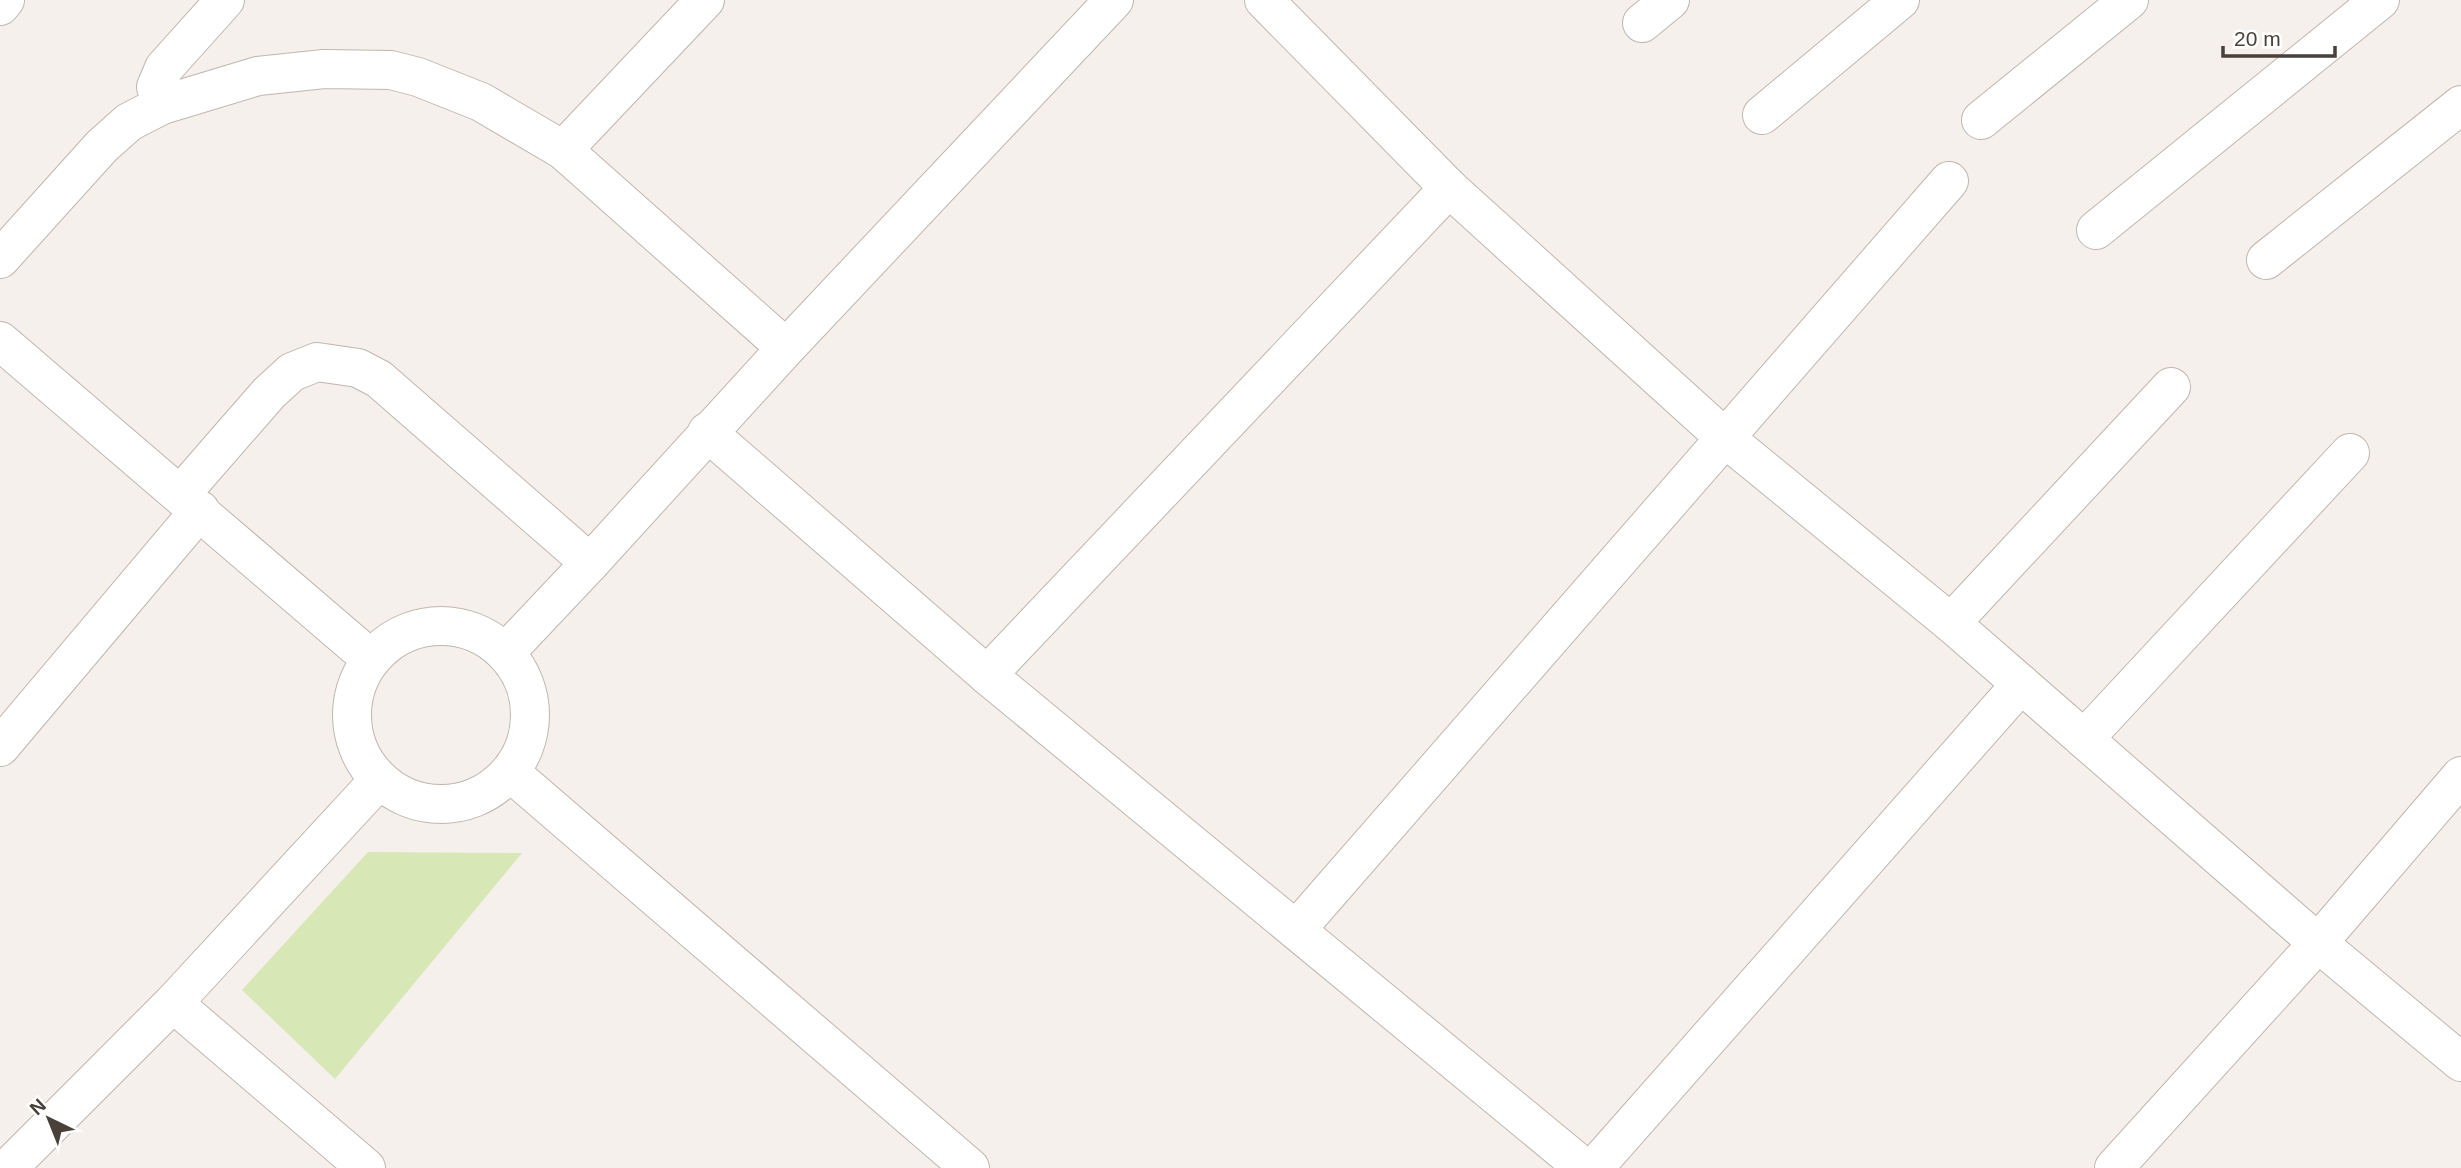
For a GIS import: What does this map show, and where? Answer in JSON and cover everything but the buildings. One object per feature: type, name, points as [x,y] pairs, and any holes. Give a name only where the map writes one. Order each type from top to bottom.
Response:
[{"type":"street","points":[[0,6],[5,0]]},
{"type":"street","points":[[162,105],[156,87],[163,68],[225,0]]},
{"type":"street","points":[[563,150],[705,0]]},
{"type":"street","points":[[506,652],[786,348],[1114,0]]},
{"type":"street","points":[[1264,0],[1449,188],[1725,438],[1951,623],[2318,943],[2461,1062]]},
{"type":"street","points":[[1762,115],[1900,0]]},
{"type":"street","points":[[1981,120],[2129,0]]},
{"type":"street","points":[[2096,230],[2380,0]]},
{"type":"street","points":[[0,259],[102,146],[129,122],[162,105],[258,76],[324,69],[391,69],[481,102],[563,150],[786,348]]},
{"type":"street","points":[[2266,260],[2461,105]]},
{"type":"street","points":[[1296,930],[1950,181]]},
{"type":"street","points":[[988,675],[1449,188]]},
{"type":"street","points":[[0,341],[371,659]]},
{"type":"street","points":[[0,747],[190,502],[269,393],[292,372],[317,362],[358,368],[379,379],[590,563]]},
{"type":"street","points":[[1951,623],[2171,387]]},
{"type":"street","points":[[708,432],[988,675],[1584,1168]]},
{"type":"street","points":[[2084,739],[2350,453]]},
{"type":"street","points":[[452,626],[481,634],[506,652],[524,679],[531,711],[526,744],[511,773],[488,792],[460,803],[431,805],[402,797],[379,780],[363,759],[353,734],[352,708],[358,682],[371,659],[393,639],[421,628],[452,626]]},
{"type":"street","points":[[1594,1168],[2021,684]]},
{"type":"street","points":[[511,773],[968,1167]]},
{"type":"street","points":[[2115,1168],[2318,943],[2461,776]]},
{"type":"street","points":[[8,1168],[173,1003],[379,780]]},
{"type":"street","points":[[173,1003],[366,1168]]},
{"type":"green space","points":[[368,852],[522,853],[335,1079],[242,990]]}]
